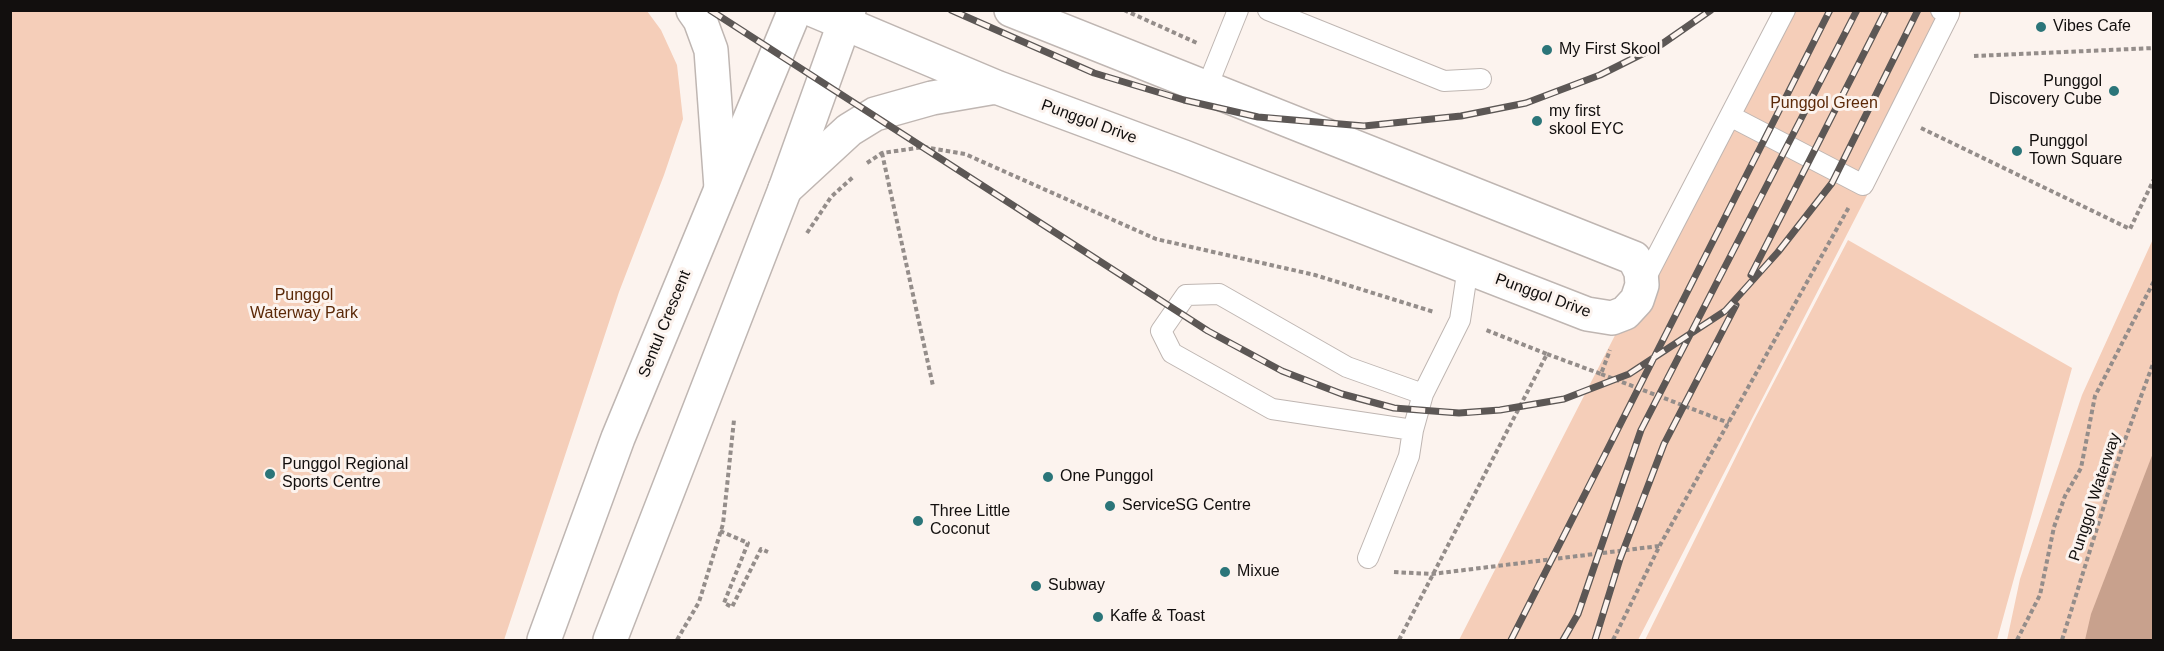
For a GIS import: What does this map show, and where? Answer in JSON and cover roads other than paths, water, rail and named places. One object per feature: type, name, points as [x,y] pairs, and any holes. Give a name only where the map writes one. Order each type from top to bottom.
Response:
[{"type":"street","points":[[693,10],[700,20],[711,50],[721,188]]},
{"type":"street","name":"Sentul Crescent","points":[[544,640],[618,438],[795,10]]},
{"type":"street","name":"Punggol Drive","points":[[813,10],[846,17],[996,87],[1184,157],[1587,314],[1612,318],[1625,313],[1637,300],[1642,285]]},
{"type":"street","points":[[1019,13],[1634,258],[1641,272],[1642,285]]},
{"type":"street","points":[[610,640],[785,189],[846,17]]},
{"type":"street","points":[[785,189],[849,130],[874,114],[932,98],[996,87]]},
{"type":"lane","points":[[1207,87],[1238,10]]},
{"type":"lane","points":[[1268,10],[1444,81],[1481,79]]},
{"type":"lane","points":[[1642,285],[1785,10]]},
{"type":"lane","points":[[1730,116],[1863,185],[1949,15],[1941,10]]},
{"type":"lane","points":[[1368,558],[1409,456],[1413,430],[1423,394],[1460,320],[1468,267]]},
{"type":"lane","points":[[1413,430],[1272,409],[1172,353],[1161,331],[1186,295],[1219,294],[1347,367],[1423,394]]},
{"type":"railway","points":[[710,10],[1208,331],[1282,371],[1342,394],[1394,408],[1459,413],[1500,410],[1564,399],[1629,374],[1725,311],[1778,252],[1832,183],[1918,10]]},
{"type":"railway","points":[[951,10],[1094,73],[1184,100],[1258,117],[1364,126],[1461,116],[1526,103],[1600,75],[1662,44],[1711,10]]},
{"type":"railway","points":[[1511,640],[1830,10]]},
{"type":"railway","points":[[1563,640],[1578,614],[1641,430],[1857,10]]},
{"type":"railway","points":[[1751,275],[1886,10]]},
{"type":"railway","points":[[1595,640],[1620,559],[1664,444],[1736,305]]},
{"type":"place","name":"Vibes Cafe","points":[[2041,27]]},
{"type":"place","name":"My First Skool","points":[[1547,50]]},
{"type":"place","name":"Punggol Discovery Cube","points":[[2114,91]]},
{"type":"place","name":"my first skool EYC","points":[[1537,121]]},
{"type":"place","name":"Punggol Town Square","points":[[2017,151]]},
{"type":"place","name":"Punggol Regional Sports Centre","points":[[270,474]]},
{"type":"place","name":"One Punggol","points":[[1048,477]]},
{"type":"place","name":"ServiceSG Centre","points":[[1110,506]]},
{"type":"place","name":"Three Little Coconut","points":[[918,521]]},
{"type":"place","name":"Mixue","points":[[1225,572]]},
{"type":"place","name":"Subway","points":[[1036,586]]},
{"type":"place","name":"Kaffe & Toast","points":[[1098,617]]},
{"type":"park label","name":"Punggol Green","points":[[1824,104]]},
{"type":"park label","name":"Punggol Waterway Park","points":[[304,305]]}]
